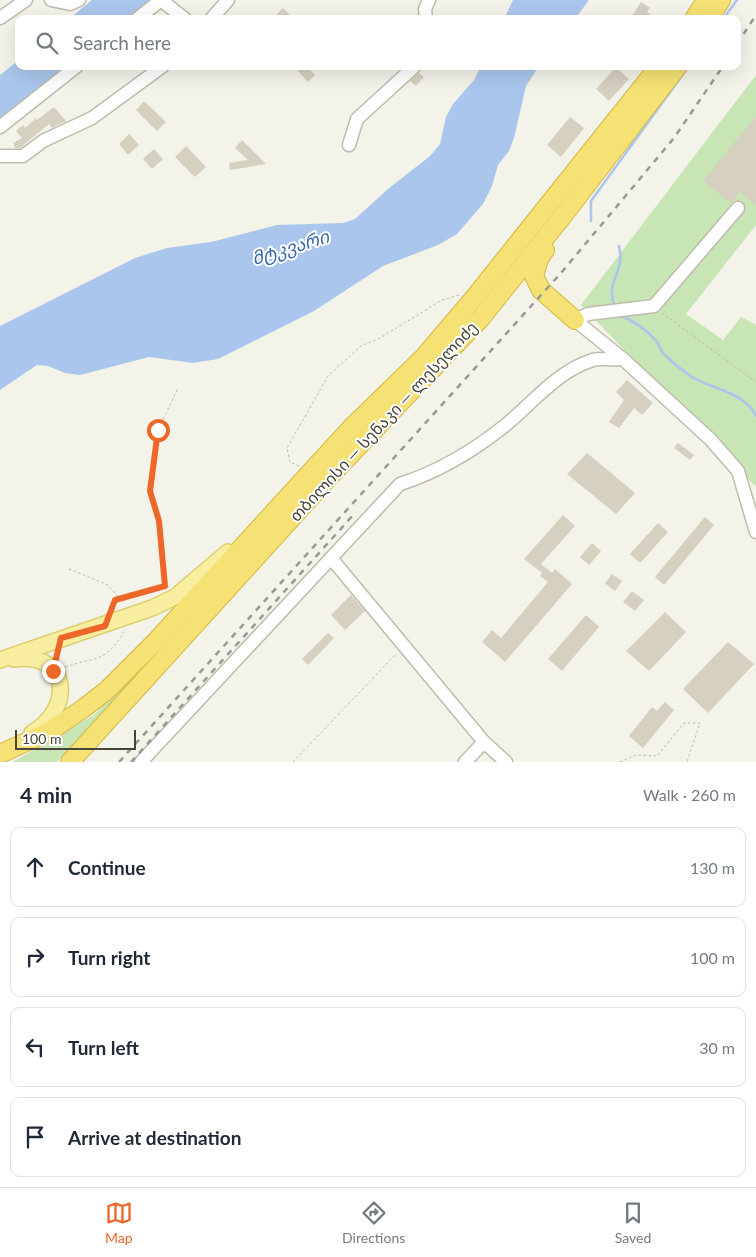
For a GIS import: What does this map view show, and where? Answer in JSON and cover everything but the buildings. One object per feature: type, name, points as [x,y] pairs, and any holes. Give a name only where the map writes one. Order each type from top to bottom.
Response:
[{"type":"highway","points":[[697,15],[706,0]]},
{"type":"highway","points":[[712,15],[721,0]]},
{"type":"highway","name":"თბილისი — სენაკი — ლესელიძე","points":[[2,753],[50,731],[106,691],[164,633],[351,428],[423,358],[474,298],[656,70]]},
{"type":"highway","name":"თბილისი — სენაკი — ლესელიძე","points":[[70,762],[177,642],[329,477],[410,394],[499,296],[675,70]]},
{"type":"highway","points":[[562,217],[558,234],[539,259],[534,276],[542,290],[576,320]]},
{"type":"highway","points":[[499,296],[521,286],[542,290]]},
{"type":"main road","points":[[0,661],[129,618],[152,608],[183,590],[287,498]]},
{"type":"main road","points":[[0,661],[19,658],[36,660],[53,671],[58,678],[62,692],[55,713],[43,726],[2,753]]},
{"type":"street","points":[[0,18],[26,0]]},
{"type":"street","points":[[51,0],[70,4],[79,0]]},
{"type":"street","points":[[142,15],[161,0],[180,15]]},
{"type":"street","points":[[215,15],[228,0]]},
{"type":"street","points":[[426,15],[429,0]]},
{"type":"street","points":[[0,127],[72,70]]},
{"type":"street","points":[[0,156],[23,156],[43,141],[92,118],[157,70]]},
{"type":"street","points":[[350,145],[357,119],[411,70]]},
{"type":"street","points":[[738,208],[654,306],[588,314],[576,320],[623,359],[711,440],[738,471],[756,532]]},
{"type":"street","points":[[141,762],[400,484],[416,479],[455,459],[505,425],[569,370],[594,360],[623,359]]},
{"type":"street","points":[[331,558],[484,742],[506,762]]},
{"type":"street","points":[[465,762],[484,742]]},
{"type":"path","points":[[311,472],[290,462],[287,448],[328,376],[361,346],[380,338],[442,300],[458,295],[474,298]]},
{"type":"path","points":[[654,306],[756,382]]},
{"type":"path","points":[[165,586],[159,521],[150,491],[158,430],[178,388]]},
{"type":"path","points":[[69,569],[108,585],[119,599]]},
{"type":"path","points":[[105,626],[115,600],[165,586],[183,590]]},
{"type":"path","points":[[53,671],[95,660],[112,651],[129,625],[129,618]]},
{"type":"path","points":[[293,762],[404,644]]},
{"type":"path","points":[[620,762],[636,755],[657,756],[684,723],[700,723],[687,762]]},
{"type":"green space","points":[[669,70],[485,302],[82,736],[57,762],[13,762],[94,715],[132,677]]},
{"type":"green space","points":[[756,75],[756,225],[686,314],[723,340],[741,317],[756,325],[756,487],[581,305]]},
{"type":"water","points":[[92,0],[150,0],[132,15],[74,15]]},
{"type":"water","points":[[513,0],[589,0],[578,15],[506,15]]},
{"type":"water","points":[[15,63],[15,70],[65,70],[0,125],[0,75]]},
{"type":"water","name":"მტკვარი","points":[[479,70],[536,70],[526,86],[514,138],[509,151],[498,165],[492,186],[483,204],[457,234],[438,245],[383,266],[314,311],[218,359],[193,363],[149,357],[80,375],[65,373],[48,366],[37,365],[0,390],[0,326],[135,258],[167,248],[211,242],[277,225],[343,223],[355,219],[388,189],[430,156],[440,144],[446,117],[453,104],[474,80]]},
{"type":"waterway","points":[[726,15],[737,0]]},
{"type":"waterway","points":[[591,221],[591,201],[686,70]]},
{"type":"waterway","points":[[615,307],[612,291],[620,263],[619,246]]},
{"type":"waterway","points":[[618,313],[649,334],[657,342],[664,354],[685,372],[700,381],[736,396],[744,401],[756,416]]},
{"type":"railway","points":[[741,38],[756,15]]},
{"type":"railway","points":[[119,762],[561,273],[674,138],[720,70]]},
{"type":"railway","points":[[131,762],[355,513]]},
{"type":"route","points":[[53,671],[61,638],[105,626],[115,600],[165,586],[159,521],[150,491],[158,430]]}]
